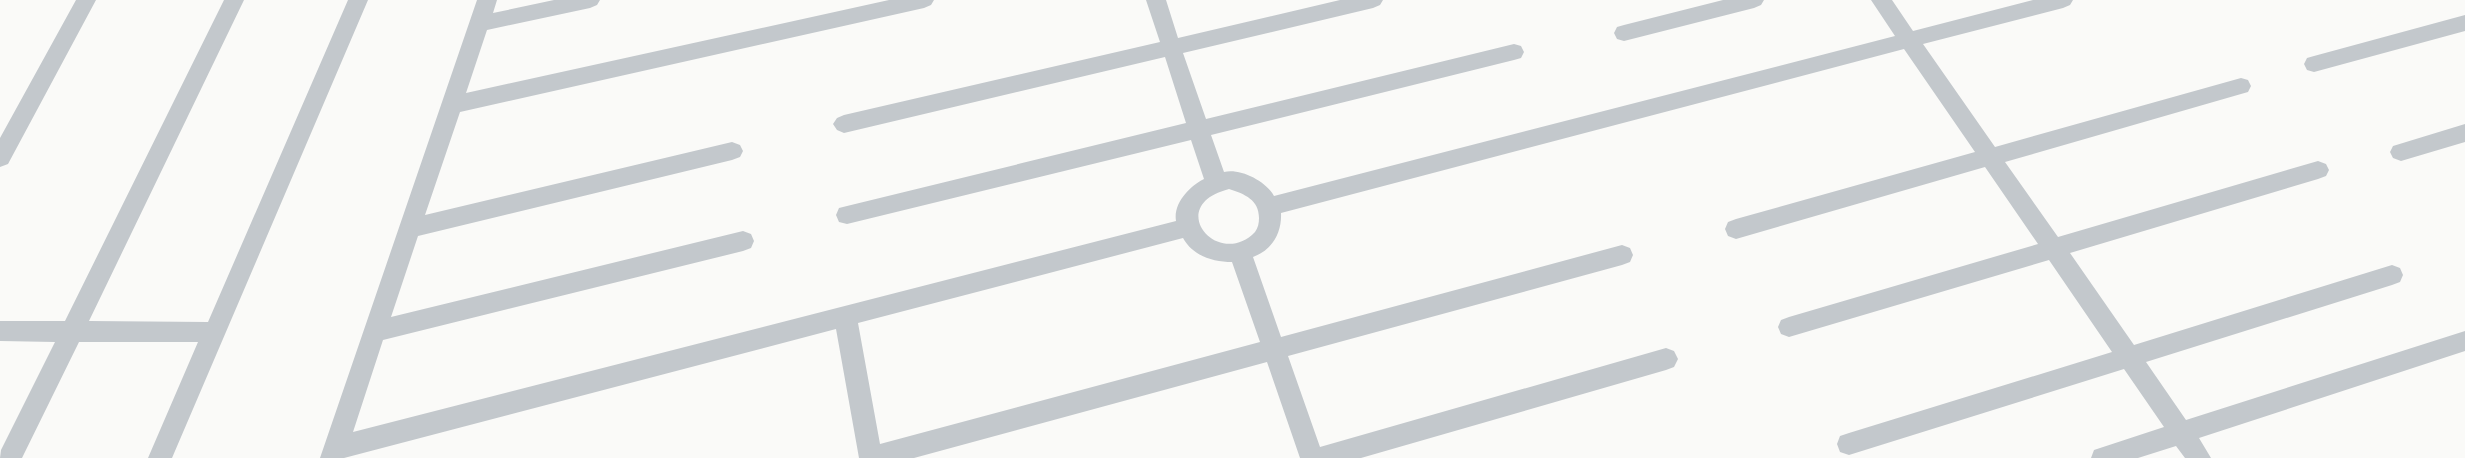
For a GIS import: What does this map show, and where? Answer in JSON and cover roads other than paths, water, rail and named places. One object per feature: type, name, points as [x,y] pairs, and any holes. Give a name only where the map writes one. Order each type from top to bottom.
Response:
[{"type":"street","points":[[0,158],[86,0]]},
{"type":"street","points":[[10,458],[73,332],[234,0]]},
{"type":"street","points":[[160,458],[358,0]]},
{"type":"street","points":[[333,453],[487,0]]},
{"type":"street","points":[[479,24],[590,0]]},
{"type":"street","points":[[451,105],[924,0]]},
{"type":"street","points":[[1156,0],[1216,182]]},
{"type":"street","points":[[844,124],[1372,0]]},
{"type":"street","points":[[1624,33],[1754,0]]},
{"type":"street","points":[[1881,0],[2199,458]]},
{"type":"street","points":[[1270,206],[2063,0]]},
{"type":"street","points":[[2314,64],[2465,23]]},
{"type":"street","points":[[847,215],[1514,52]]},
{"type":"street","points":[[1736,229],[2241,86]]},
{"type":"street","points":[[2402,152],[2465,133]]},
{"type":"street","points":[[410,228],[732,151]]},
{"type":"street","points":[[1789,327],[2318,170]]},
{"type":"street","points":[[1229,180],[1242,182],[1254,188],[1264,196],[1270,206],[1272,217],[1270,229],[1263,240],[1252,248],[1240,252],[1227,253],[1214,251],[1194,237],[1189,227],[1188,213],[1193,200],[1203,189],[1216,182],[1229,180]]},
{"type":"street","points":[[333,453],[845,316],[1189,227]]},
{"type":"street","points":[[374,332],[743,241]]},
{"type":"street","points":[[1240,252],[1312,458]]},
{"type":"street","points":[[845,316],[871,458],[1622,255]]},
{"type":"street","points":[[1849,444],[2392,275]]},
{"type":"street","points":[[0,332],[215,332]]},
{"type":"street","points":[[2103,458],[2465,341]]},
{"type":"street","points":[[1321,458],[1666,359]]}]
